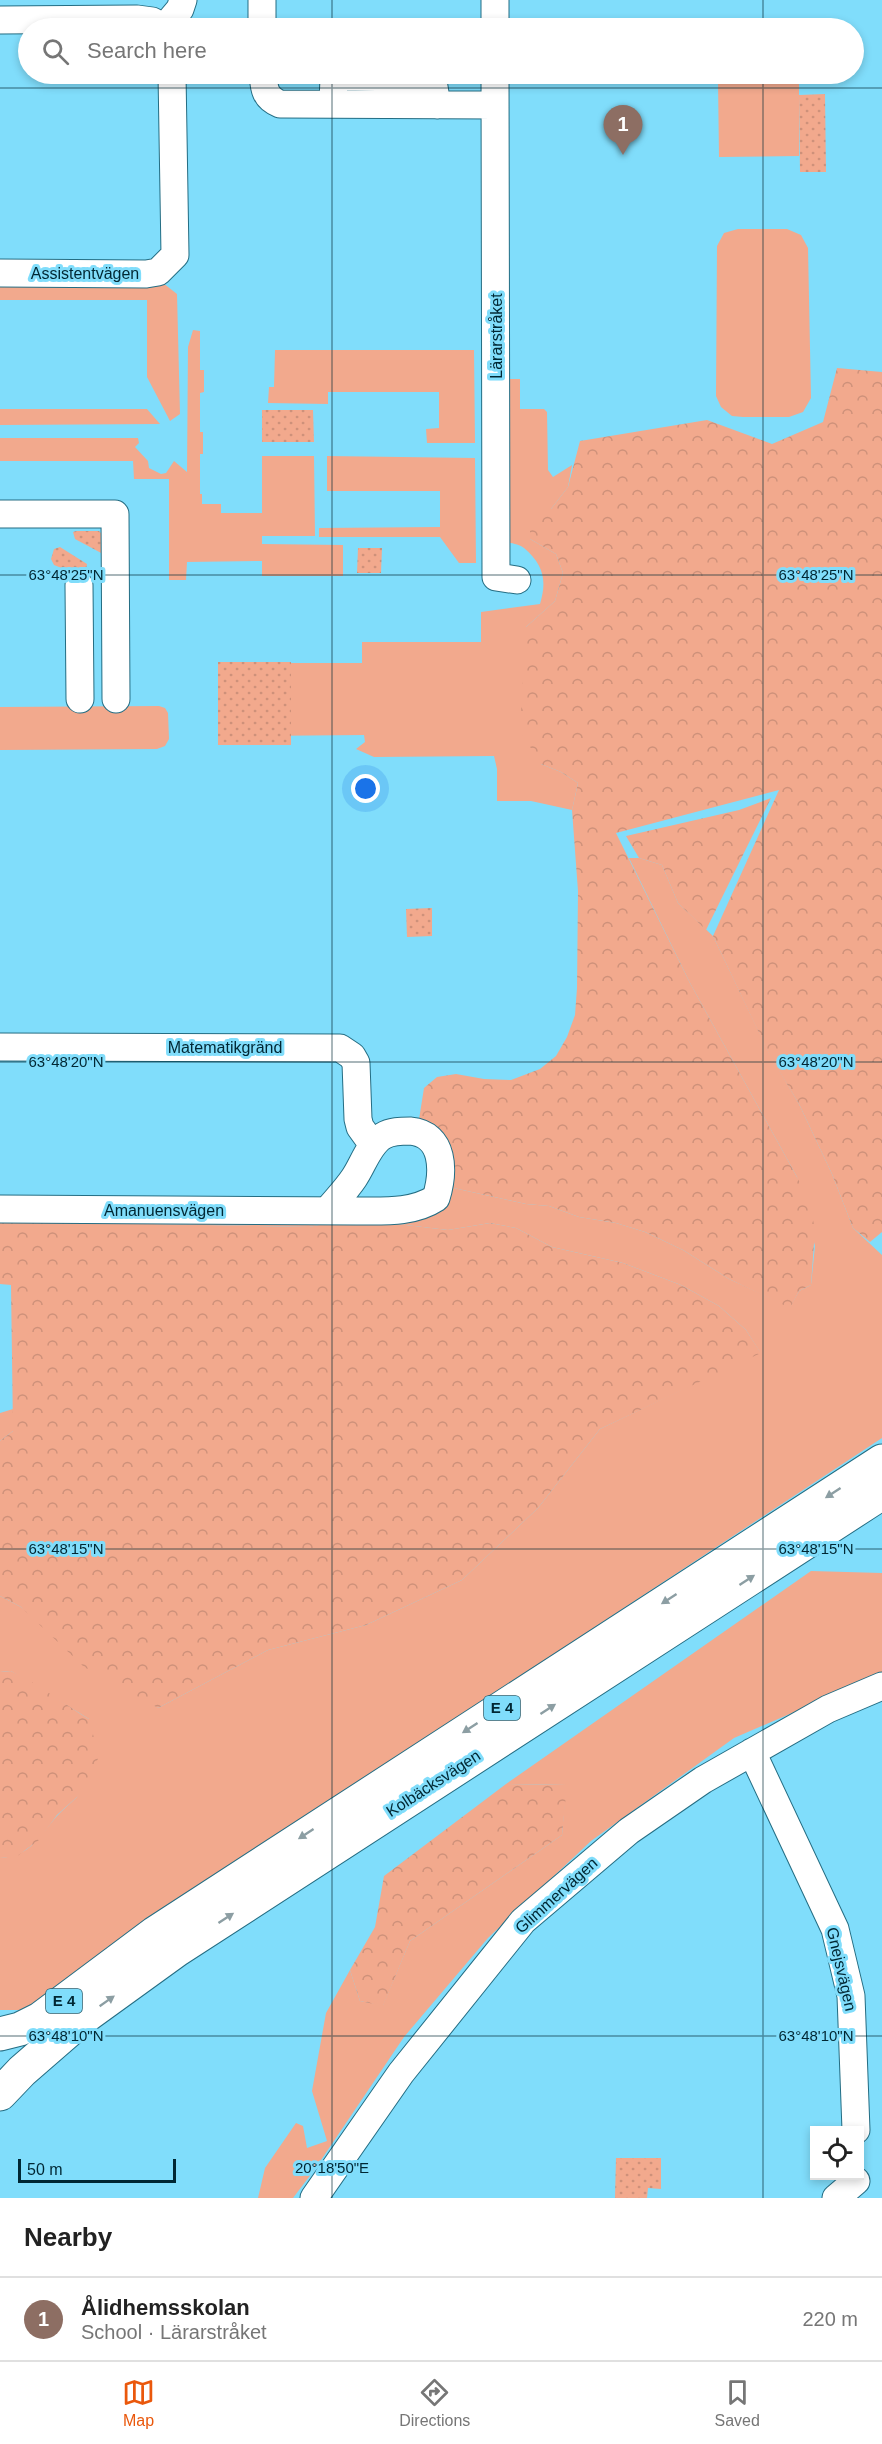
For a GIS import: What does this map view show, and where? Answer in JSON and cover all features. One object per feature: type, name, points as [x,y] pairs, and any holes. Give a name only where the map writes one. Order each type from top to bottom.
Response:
[{"type":"highway","name":"Kolbäcksvägen","points":[[0,2034],[20,2029],[40,2019],[155,1933],[882,1461]]},
{"type":"highway","name":"Kolbäcksvägen","points":[[0,2094],[83,2018],[177,1950],[882,1493]]},
{"type":"street","points":[[172,18],[180,9],[183,0]]},
{"type":"street","points":[[262,0],[262,18]]},
{"type":"street","points":[[495,0],[495,18]]},
{"type":"street","points":[[0,20],[18,20]]},
{"type":"street","name":"Assistentvägen","points":[[0,273],[158,272],[175,255],[172,84]]},
{"type":"street","points":[[264,84],[265,91],[271,100],[280,104],[495,105]]},
{"type":"street","name":"Lärarstråket","points":[[495,84],[496,577],[517,580]]},
{"type":"street","points":[[0,514],[115,514],[116,699]]},
{"type":"street","points":[[79,585],[80,699]]},
{"type":"street","name":"Matematikgränd","points":[[0,1047],[340,1048],[347,1051],[356,1063],[358,1119],[360,1128],[373,1145]]},
{"type":"street","name":"Amanuensvägen","points":[[0,1209],[406,1210],[424,1206],[436,1198],[442,1173],[441,1159],[429,1138],[417,1132],[394,1131],[382,1136],[373,1145]]},
{"type":"street","points":[[327,1211],[354,1178],[373,1145]]},
{"type":"street","name":"Glimmervägen","points":[[314,2198],[401,2073],[523,1921],[629,1831],[703,1780],[828,1709],[882,1686]]},
{"type":"street","name":"Gnejsvägen","points":[[752,1752],[835,1929],[851,1996],[856,2126]]},
{"type":"street","points":[[836,2198],[856,2185]]},
{"type":"green space","points":[[718,84],[799,84],[799,156],[719,157]]},
{"type":"green space","points":[[825,94],[826,172],[800,172],[799,95]]},
{"type":"green space","points":[[738,229],[787,229],[801,235],[808,248],[811,398],[803,412],[789,417],[732,416],[721,407],[716,396],[717,246],[724,233]]},
{"type":"green space","points":[[0,283],[163,283],[177,294],[180,414],[170,421],[147,377],[147,300],[0,300]]},
{"type":"green space","points":[[193,330],[200,331],[200,370],[204,370],[204,392],[200,393],[200,432],[203,432],[203,454],[200,454],[202,504],[221,504],[221,513],[262,513],[262,456],[314,456],[315,536],[262,536],[262,544],[343,545],[343,576],[262,576],[262,561],[187,562],[186,580],[169,580],[169,479],[134,479],[133,461],[0,461],[0,438],[138,438],[139,443],[135,447],[148,461],[149,468],[161,474],[166,473],[174,461],[187,472],[188,347]]},
{"type":"green space","points":[[275,350],[474,350],[475,443],[427,443],[426,429],[439,428],[439,392],[328,392],[328,404],[268,403],[269,387],[274,387]]},
{"type":"green space","points":[[837,368],[882,372],[882,1232],[870,1242],[853,1228],[832,1174],[799,1104],[769,1054],[713,936],[779,790],[616,833],[690,983],[808,1197],[815,1229],[811,1285],[799,1291],[790,1308],[729,1279],[683,1250],[645,1232],[616,1223],[579,1217],[549,1206],[526,1204],[440,1185],[417,1132],[424,1088],[437,1077],[456,1074],[484,1079],[511,1080],[540,1069],[556,1056],[567,1037],[575,1015],[578,891],[572,810],[578,783],[561,772],[541,764],[520,731],[526,627],[555,601],[563,573],[556,554],[530,539],[530,509],[551,509],[568,487],[580,441],[707,420],[772,444],[823,422]]},
{"type":"green space","points":[[496,379],[520,379],[520,409],[544,409],[547,412],[548,470],[553,477],[572,465],[568,487],[551,509],[530,509],[530,539],[556,554],[563,573],[555,601],[526,627],[541,764],[561,772],[578,783],[572,810],[531,801],[497,801],[497,769],[494,756],[374,757],[356,749],[365,742],[364,735],[242,736],[231,663],[362,663],[362,642],[481,642],[481,612],[540,604],[543,581],[536,561],[521,546],[496,541]]},
{"type":"green space","points":[[0,409],[147,409],[160,424],[0,425]]},
{"type":"green space","points":[[262,410],[313,410],[314,442],[262,442]]},
{"type":"green space","points":[[327,456],[475,458],[476,563],[459,563],[440,537],[319,537],[319,528],[440,527],[440,491],[327,491]]},
{"type":"green space","points":[[99,531],[104,536],[103,554],[75,539],[73,532]]},
{"type":"green space","points":[[60,547],[87,564],[85,575],[81,576],[54,565],[51,559],[54,549]]},
{"type":"green space","points":[[358,548],[382,548],[381,573],[357,573]]},
{"type":"green space","points":[[218,662],[291,662],[291,745],[218,745]]},
{"type":"green space","points":[[159,706],[165,708],[168,713],[169,739],[165,746],[157,749],[0,750],[0,707]]},
{"type":"green space","points":[[771,798],[706,930],[678,903],[662,865],[639,858],[626,836],[739,810]]},
{"type":"green space","points":[[629,858],[639,858],[662,865],[678,903],[713,936],[769,1053],[799,1104],[832,1174],[853,1228],[882,1255],[882,1438],[127,1935],[28,2010],[0,2010],[0,1858],[10,1857],[26,1850],[58,1814],[77,1797],[89,1719],[11,1671],[0,1672],[0,1596],[21,1607],[158,1708],[268,1650],[366,1625],[462,1580],[538,1508],[600,1429],[760,1352],[746,1330],[719,1306],[681,1285],[623,1263],[552,1247],[516,1228],[490,1223],[448,1230],[389,1223],[339,1221],[309,1227],[0,1221],[357,1211],[440,1185],[526,1204],[549,1206],[579,1217],[616,1223],[645,1232],[683,1250],[729,1279],[790,1307],[799,1291],[811,1285],[815,1246],[797,1177],[690,983]]},
{"type":"green space","points":[[432,908],[432,936],[407,937],[406,909]]},
{"type":"green space","points":[[0,1221],[309,1227],[339,1221],[389,1223],[448,1230],[490,1223],[516,1228],[552,1247],[623,1263],[681,1285],[719,1306],[746,1330],[761,1353],[600,1429],[538,1508],[462,1580],[366,1625],[268,1650],[158,1708],[84,1667],[21,1607],[0,1596],[0,1441],[13,1431],[11,1285],[0,1284]]},
{"type":"green space","points":[[13,1409],[13,1431],[0,1441],[0,1413]]},
{"type":"green space","points":[[811,1571],[882,1573],[882,1674],[734,1738],[591,1841],[488,1938],[404,2037],[293,2198],[258,2198],[265,2168],[296,2123],[303,2126],[307,2148],[327,2141],[312,2091],[326,2013],[350,1970],[360,2001],[383,2005],[410,1941],[562,1835],[566,1785],[506,1784]]},
{"type":"green space","points":[[11,1671],[89,1719],[99,1757],[77,1797],[57,1815],[39,1840],[16,1857],[0,1858],[0,1672]]},
{"type":"green space","points":[[506,1784],[567,1785],[562,1835],[410,1941],[383,2006],[360,2001],[350,1970],[375,1927],[384,1876]]},
{"type":"green space","points":[[616,2158],[661,2158],[661,2189],[648,2188],[647,2198],[615,2198]]},
{"type":"place","name":"Ålidhemsskolan","points":[[623,155]]}]
